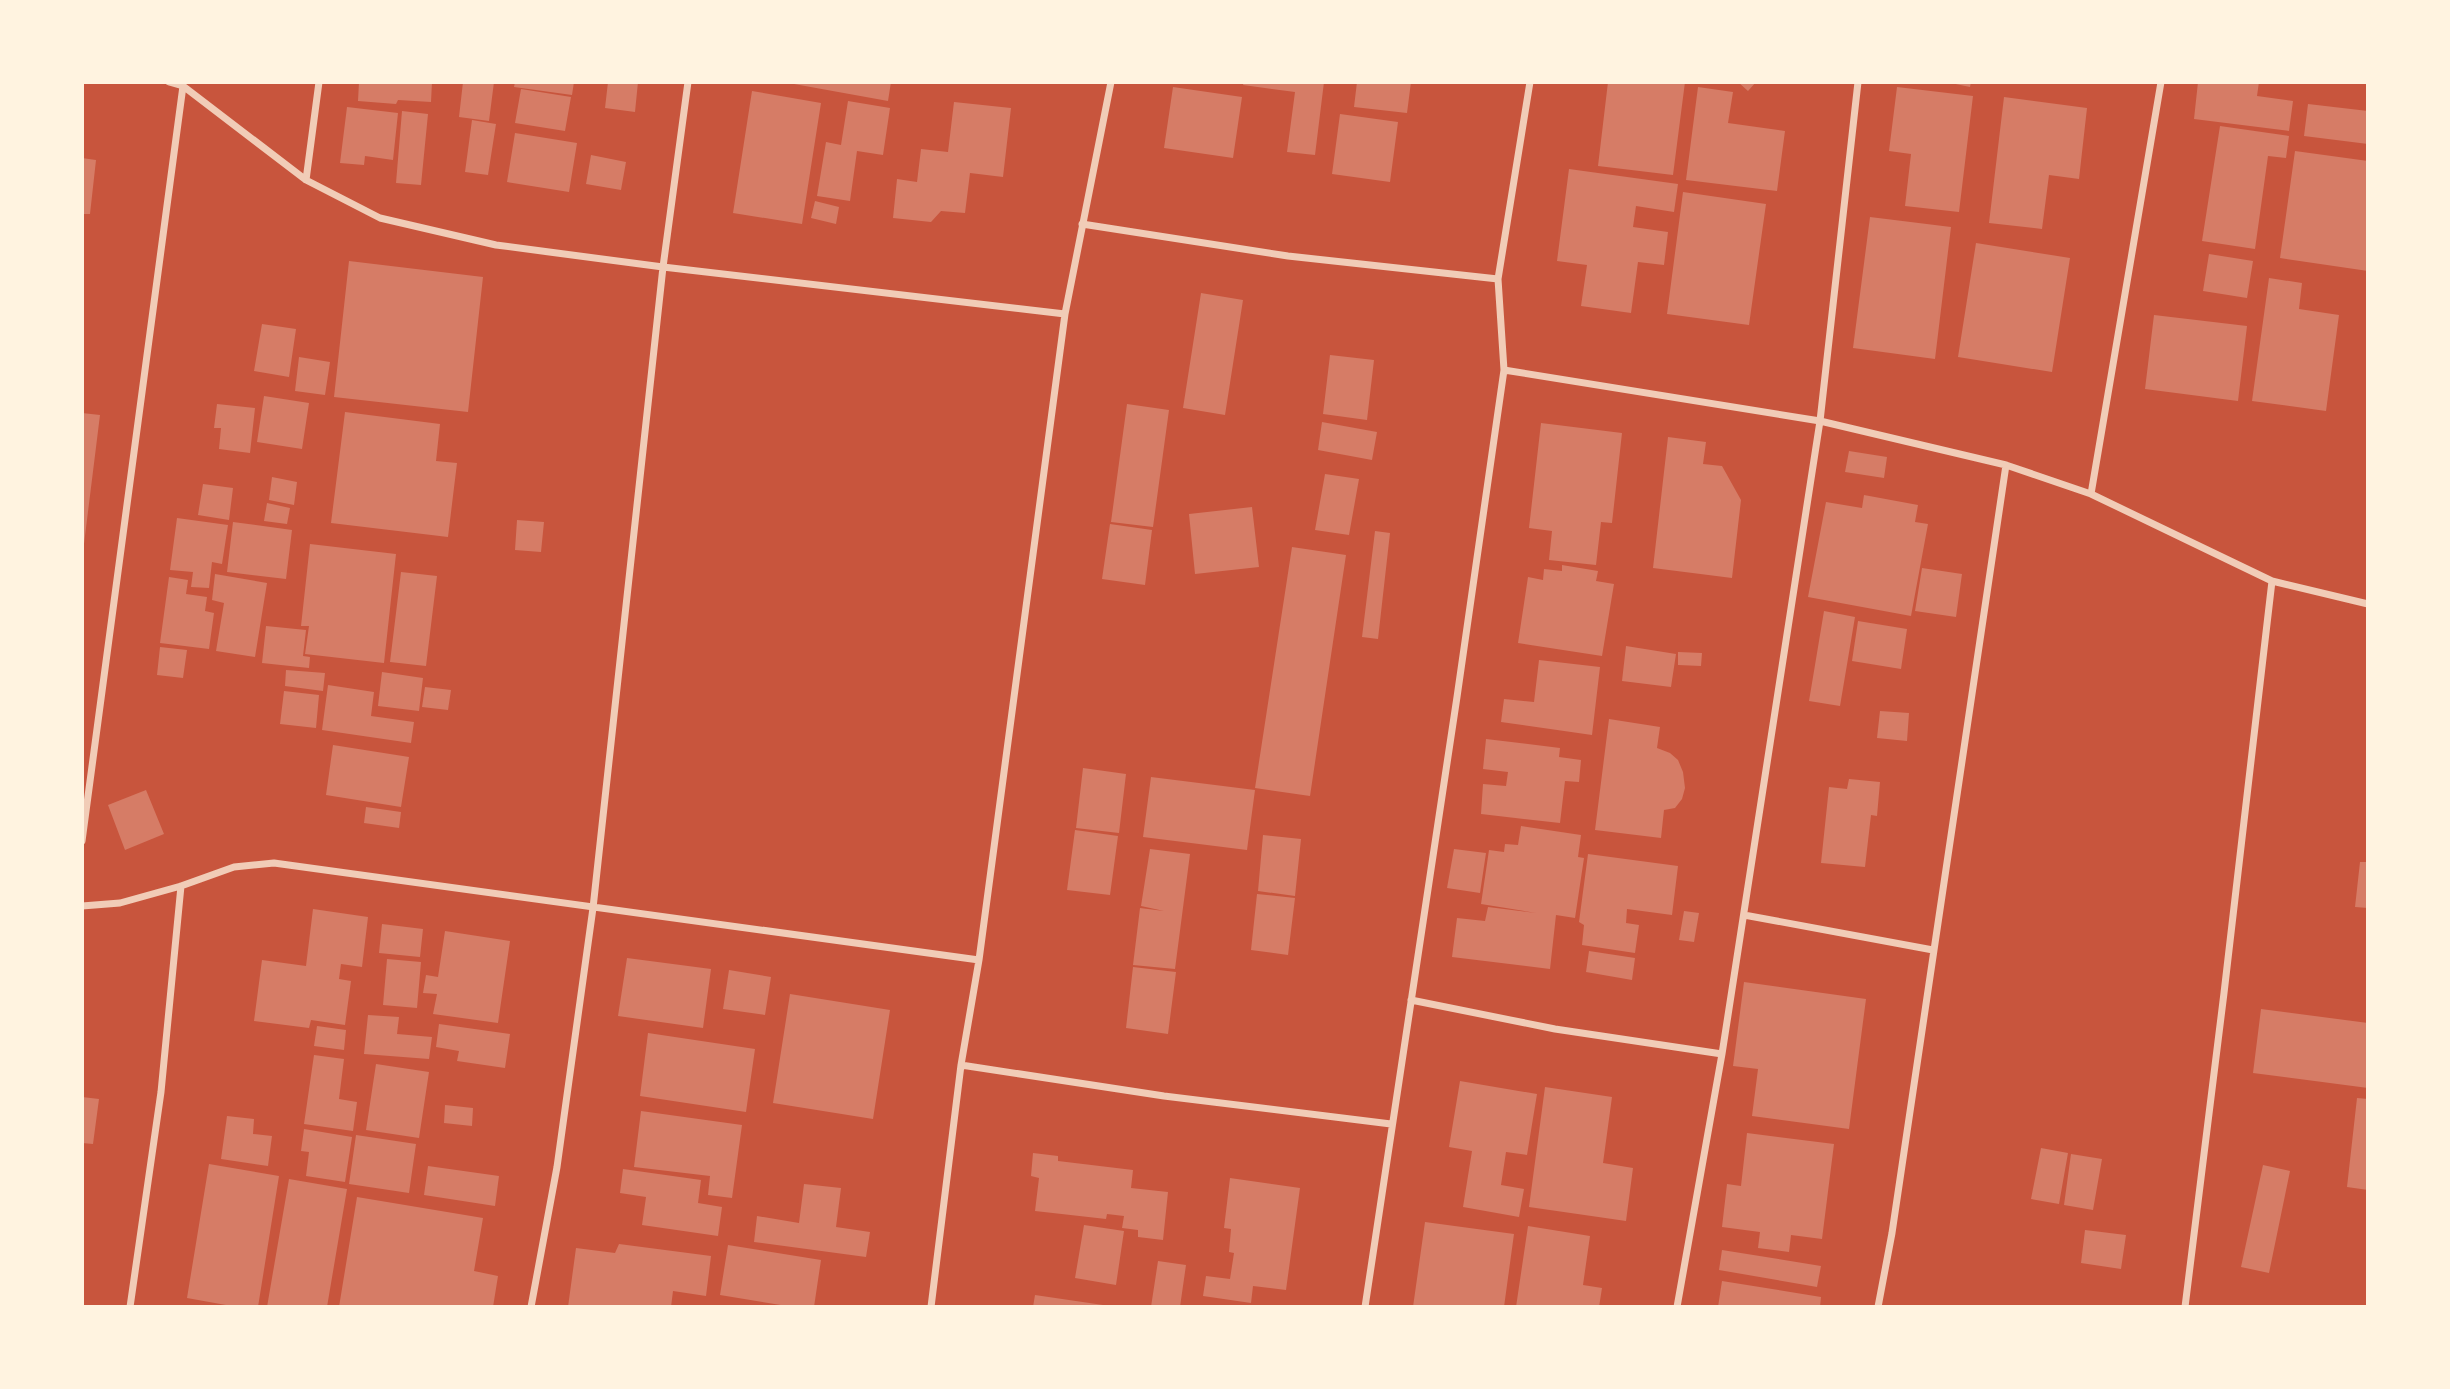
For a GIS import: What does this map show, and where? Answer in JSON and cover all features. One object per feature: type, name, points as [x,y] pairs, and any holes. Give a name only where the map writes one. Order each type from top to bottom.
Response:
[{"type":"street","points":[[169,82],[183,86],[306,180],[380,218],[496,245],[1065,314]]},
{"type":"street","points":[[306,180],[319,82]]},
{"type":"street","points":[[531,1307],[557,1167],[593,908],[663,267],[688,82]]},
{"type":"street","points":[[931,1307],[961,1065],[979,960],[1065,314],[1111,82]]},
{"type":"street","points":[[1365,1307],[1504,370],[1498,279],[1530,82]]},
{"type":"street","points":[[1677,1307],[1723,1054],[1820,421],[1858,82]]},
{"type":"street","points":[[2091,494],[2161,82]]},
{"type":"street","points":[[82,841],[183,86]]},
{"type":"street","points":[[1082,224],[1289,256],[1498,279]]},
{"type":"street","points":[[1504,370],[1820,421],[2006,465],[2091,494],[2272,580],[2368,604]]},
{"type":"street","points":[[1878,1307],[1894,1220],[2006,465]]},
{"type":"street","points":[[2185,1307],[2272,580]]},
{"type":"street","points":[[82,906],[120,903],[181,886],[234,867],[274,863],[979,960]]},
{"type":"street","points":[[130,1307],[160,1092],[181,886]]},
{"type":"street","points":[[1744,915],[1933,950]]},
{"type":"street","points":[[1411,1000],[1555,1029],[1723,1054]]},
{"type":"street","points":[[961,1065],[1164,1096],[1391,1124]]},
{"type":"building","points":[[359,82],[432,82],[431,102],[398,100],[396,104],[358,101]]},
{"type":"building","points":[[463,82],[494,82],[489,121],[459,117]]},
{"type":"building","points":[[515,82],[574,82],[572,95],[514,87]]},
{"type":"building","points":[[608,82],[638,82],[635,112],[605,108]]},
{"type":"building","points":[[783,82],[891,82],[888,101]]},
{"type":"building","points":[[1244,82],[1324,82],[1315,155],[1287,152],[1295,92],[1243,85]]},
{"type":"building","points":[[1357,82],[1411,82],[1407,113],[1354,107]]},
{"type":"building","points":[[1608,82],[1685,82],[1673,175],[1598,166]]},
{"type":"building","points":[[1738,82],[1756,82],[1748,91]]},
{"type":"building","points":[[1946,82],[1971,82],[1970,87]]},
{"type":"building","points":[[2198,82],[2259,82],[2257,96],[2293,101],[2289,131],[2194,119]]},
{"type":"building","points":[[1173,87],[1242,97],[1233,158],[1164,148]]},
{"type":"building","points":[[1698,87],[1733,92],[1728,123],[1785,131],[1777,191],[1686,180]]},
{"type":"building","points":[[1897,87],[1973,96],[1959,212],[1905,206],[1911,154],[1889,151]]},
{"type":"building","points":[[521,89],[571,97],[565,131],[515,123]]},
{"type":"building","points":[[752,91],[821,103],[802,224],[733,213]]},
{"type":"building","points":[[2004,97],[2087,108],[2079,179],[2049,175],[2042,229],[1989,223]]},
{"type":"building","points":[[848,101],[890,108],[883,155],[857,151],[850,201],[817,196],[826,142],[841,145]]},
{"type":"building","points":[[954,102],[1011,108],[1003,177],[970,173],[965,213],[941,211],[931,222],[893,218],[897,179],[917,182],[921,149],[948,152]]},
{"type":"building","points":[[2308,104],[2368,111],[2368,144],[2304,136]]},
{"type":"building","points":[[347,107],[398,113],[393,160],[365,156],[364,165],[340,163]]},
{"type":"building","points":[[402,111],[428,114],[421,185],[396,183]]},
{"type":"building","points":[[1340,114],[1398,122],[1390,182],[1332,174]]},
{"type":"building","points":[[472,120],[496,124],[488,175],[465,172]]},
{"type":"building","points":[[2220,126],[2289,136],[2286,158],[2268,156],[2255,249],[2202,241]]},
{"type":"building","points":[[515,133],[577,143],[569,192],[507,182]]},
{"type":"building","points":[[2295,151],[2368,161],[2368,271],[2280,258]]},
{"type":"building","points":[[591,155],[626,162],[621,190],[586,184]]},
{"type":"building","points":[[82,158],[96,160],[90,214],[82,214]]},
{"type":"building","points":[[1569,169],[1678,184],[1674,212],[1636,206],[1633,227],[1668,232],[1664,265],[1638,262],[1631,313],[1581,306],[1587,265],[1557,261]]},
{"type":"building","points":[[1683,192],[1766,204],[1749,325],[1667,314]]},
{"type":"building","points":[[815,201],[839,207],[836,224],[811,218]]},
{"type":"building","points":[[1870,217],[1951,227],[1935,359],[1853,348]]},
{"type":"building","points":[[1976,243],[2070,258],[2052,372],[1958,357]]},
{"type":"building","points":[[2209,254],[2253,261],[2247,298],[2203,291]]},
{"type":"building","points":[[349,261],[483,277],[468,412],[334,397]]},
{"type":"building","points":[[2269,278],[2302,283],[2299,309],[2339,315],[2326,411],[2252,401]]},
{"type":"building","points":[[1201,293],[1243,300],[1225,415],[1183,408]]},
{"type":"building","points":[[2154,315],[2247,326],[2238,401],[2145,389]]},
{"type":"building","points":[[262,324],[296,329],[289,377],[254,371]]},
{"type":"building","points":[[1330,355],[1374,360],[1367,420],[1323,414]]},
{"type":"building","points":[[299,357],[330,362],[325,395],[295,391]]},
{"type":"building","points":[[264,396],[309,403],[302,449],[257,442]]},
{"type":"building","points":[[217,404],[255,408],[250,453],[219,449],[221,428],[214,428]]},
{"type":"building","points":[[1127,404],[1169,410],[1153,527],[1111,522]]},
{"type":"building","points":[[345,412],[440,424],[436,461],[457,463],[448,537],[331,523]]},
{"type":"building","points":[[82,413],[100,415],[84,544],[82,544]]},
{"type":"building","points":[[1322,422],[1377,432],[1372,460],[1318,450]]},
{"type":"building","points":[[1541,423],[1622,433],[1612,523],[1601,522],[1596,565],[1549,560],[1552,531],[1529,528]]},
{"type":"building","points":[[1668,437],[1706,442],[1703,464],[1722,466],[1741,500],[1732,578],[1653,568]]},
{"type":"building","points":[[1849,451],[1887,457],[1884,478],[1845,472]]},
{"type":"building","points":[[1325,474],[1359,479],[1349,535],[1315,530]]},
{"type":"building","points":[[272,477],[297,482],[294,505],[269,500]]},
{"type":"building","points":[[203,484],[233,488],[229,520],[198,515]]},
{"type":"building","points":[[1864,495],[1918,505],[1915,522],[1928,524],[1911,616],[1808,597],[1826,502],[1862,508]]},
{"type":"building","points":[[267,503],[290,508],[287,524],[264,521]]},
{"type":"building","points":[[1252,507],[1259,567],[1195,574],[1189,514]]},
{"type":"building","points":[[177,518],[228,525],[222,564],[212,562],[209,588],[191,587],[193,572],[170,570]]},
{"type":"building","points":[[517,520],[544,522],[541,552],[515,550]]},
{"type":"building","points":[[233,522],[292,530],[286,579],[227,572]]},
{"type":"building","points":[[1110,524],[1152,530],[1145,585],[1102,579]]},
{"type":"building","points":[[1375,531],[1390,533],[1378,639],[1362,637]]},
{"type":"building","points":[[310,544],[396,554],[384,663],[305,654],[309,626],[301,626]]},
{"type":"building","points":[[1292,547],[1346,555],[1310,796],[1255,788]]},
{"type":"building","points":[[1562,565],[1598,571],[1596,581],[1614,584],[1602,656],[1518,643],[1528,577],[1543,580],[1544,569],[1562,571]]},
{"type":"building","points":[[1922,568],[1962,574],[1956,617],[1915,611]]},
{"type":"building","points":[[401,572],[437,576],[426,666],[390,662]]},
{"type":"building","points":[[215,574],[267,583],[255,657],[216,651],[224,603],[212,600]]},
{"type":"building","points":[[169,577],[188,580],[186,594],[207,597],[205,611],[214,613],[209,649],[160,643]]},
{"type":"building","points":[[1824,611],[1855,617],[1840,706],[1809,701]]},
{"type":"building","points":[[1858,621],[1907,629],[1901,669],[1852,661]]},
{"type":"building","points":[[266,626],[306,630],[303,656],[310,657],[309,668],[262,663]]},
{"type":"building","points":[[1626,646],[1676,654],[1671,687],[1622,681]]},
{"type":"building","points":[[160,647],[187,650],[183,678],[157,675]]},
{"type":"building","points":[[1678,652],[1702,653],[1701,666],[1678,665]]},
{"type":"building","points":[[1539,660],[1600,667],[1592,735],[1501,722],[1504,699],[1534,702]]},
{"type":"building","points":[[286,670],[325,673],[323,691],[285,686]]},
{"type":"building","points":[[382,672],[423,678],[419,711],[378,706]]},
{"type":"building","points":[[328,685],[374,692],[371,716],[414,722],[411,743],[322,730]]},
{"type":"building","points":[[425,687],[451,690],[448,710],[422,707]]},
{"type":"building","points":[[284,691],[319,695],[316,728],[280,724]]},
{"type":"building","points":[[1880,711],[1909,713],[1907,741],[1877,738]]},
{"type":"building","points":[[1609,719],[1660,727],[1657,748],[1670,753],[1678,760],[1685,788],[1682,799],[1675,808],[1664,810],[1661,838],[1595,830]]},
{"type":"building","points":[[1486,739],[1560,748],[1559,757],[1581,760],[1579,782],[1565,781],[1560,823],[1481,814],[1483,784],[1506,786],[1508,772],[1483,769]]},
{"type":"building","points":[[333,745],[409,757],[401,807],[326,795]]},
{"type":"building","points":[[1083,768],[1126,774],[1119,833],[1076,828]]},
{"type":"building","points":[[1151,777],[1255,790],[1247,850],[1143,837]]},
{"type":"building","points":[[1849,779],[1880,782],[1877,816],[1871,815],[1865,867],[1821,863],[1829,787],[1847,789]]},
{"type":"building","points":[[146,790],[164,834],[125,850],[108,805]]},
{"type":"building","points":[[366,807],[401,812],[399,828],[364,823]]},
{"type":"building","points":[[1521,826],[1581,835],[1578,857],[1584,858],[1575,918],[1556,915],[1550,969],[1452,957],[1457,918],[1485,921],[1488,907],[1536,913],[1481,904],[1489,850],[1504,852],[1505,844],[1518,845]]},
{"type":"building","points":[[1075,830],[1118,836],[1110,895],[1067,890]]},
{"type":"building","points":[[1263,835],[1301,839],[1295,896],[1258,891]]},
{"type":"building","points":[[1150,849],[1190,854],[1175,969],[1133,965],[1140,908],[1164,911],[1141,906]]},
{"type":"building","points":[[1454,849],[1486,853],[1480,893],[1447,888]]},
{"type":"building","points":[[1588,854],[1678,866],[1672,915],[1627,909],[1626,923],[1639,925],[1635,953],[1582,945],[1584,925],[1579,922]]},
{"type":"building","points":[[2360,862],[2368,862],[2368,908],[2355,907]]},
{"type":"building","points":[[1257,894],[1295,898],[1288,955],[1251,950]]},
{"type":"building","points":[[313,909],[368,917],[362,967],[341,964],[339,979],[351,981],[345,1025],[311,1020],[309,1028],[254,1021],[262,960],[306,966]]},
{"type":"building","points":[[1684,911],[1699,913],[1694,942],[1679,940]]},
{"type":"building","points":[[382,924],[423,929],[420,957],[379,953]]},
{"type":"building","points":[[445,931],[510,941],[498,1023],[433,1014],[437,994],[423,993],[426,975],[438,977]]},
{"type":"building","points":[[1589,951],[1635,958],[1632,980],[1586,972]]},
{"type":"building","points":[[627,958],[711,969],[703,1028],[618,1016]]},
{"type":"building","points":[[387,959],[421,962],[417,1008],[383,1005]]},
{"type":"building","points":[[1133,967],[1176,972],[1168,1034],[1126,1028]]},
{"type":"building","points":[[729,970],[771,977],[765,1015],[723,1009]]},
{"type":"building","points":[[1744,982],[1866,999],[1849,1129],[1752,1116],[1758,1069],[1733,1066]]},
{"type":"building","points":[[790,994],[890,1010],[873,1119],[773,1103]]},
{"type":"building","points":[[2261,1009],[2368,1023],[2368,1088],[2253,1073]]},
{"type":"building","points":[[368,1015],[399,1017],[397,1034],[432,1037],[429,1059],[364,1054]]},
{"type":"building","points":[[439,1024],[510,1034],[505,1068],[457,1061],[459,1051],[436,1047]]},
{"type":"building","points":[[317,1026],[346,1030],[344,1050],[314,1046]]},
{"type":"building","points":[[648,1033],[755,1049],[746,1112],[640,1096]]},
{"type":"building","points":[[314,1055],[344,1059],[339,1099],[357,1102],[353,1131],[304,1124]]},
{"type":"building","points":[[376,1064],[429,1072],[419,1138],[366,1130]]},
{"type":"building","points":[[1460,1081],[1537,1094],[1527,1155],[1506,1152],[1501,1185],[1524,1189],[1519,1217],[1463,1207],[1472,1151],[1449,1147]]},
{"type":"building","points":[[1545,1087],[1612,1097],[1603,1163],[1633,1168],[1626,1221],[1529,1207]]},
{"type":"building","points":[[82,1097],[99,1099],[93,1144],[82,1143]]},
{"type":"building","points":[[2357,1098],[2368,1099],[2368,1190],[2347,1187]]},
{"type":"building","points":[[445,1105],[473,1108],[472,1126],[444,1123]]},
{"type":"building","points":[[641,1111],[742,1125],[732,1198],[708,1195],[710,1176],[634,1167]]},
{"type":"building","points":[[227,1116],[254,1119],[253,1134],[272,1136],[268,1166],[221,1159]]},
{"type":"building","points":[[304,1129],[352,1137],[345,1182],[306,1176],[309,1152],[301,1151]]},
{"type":"building","points":[[1747,1133],[1834,1144],[1822,1239],[1791,1235],[1789,1252],[1758,1248],[1760,1232],[1722,1227],[1727,1184],[1741,1186]]},
{"type":"building","points":[[356,1135],[416,1144],[409,1193],[349,1184]]},
{"type":"building","points":[[2041,1148],[2068,1153],[2059,1204],[2031,1199]]},
{"type":"building","points":[[1033,1153],[1058,1156],[1058,1161],[1133,1170],[1131,1188],[1168,1192],[1163,1240],[1138,1237],[1138,1230],[1122,1228],[1124,1216],[1107,1214],[1106,1219],[1035,1211],[1039,1178],[1031,1176]]},
{"type":"building","points":[[2071,1154],[2102,1159],[2093,1210],[2064,1205]]},
{"type":"building","points":[[209,1164],[279,1176],[258,1307],[237,1307],[187,1298]]},
{"type":"building","points":[[2263,1165],[2290,1171],[2269,1273],[2241,1267]]},
{"type":"building","points":[[428,1166],[499,1176],[495,1206],[424,1195]]},
{"type":"building","points":[[623,1169],[701,1180],[698,1203],[722,1207],[718,1236],[642,1225],[646,1197],[620,1193]]},
{"type":"building","points":[[1230,1178],[1300,1188],[1286,1290],[1253,1286],[1251,1303],[1203,1296],[1206,1276],[1230,1279],[1234,1253],[1229,1252],[1231,1229],[1224,1228]]},
{"type":"building","points":[[289,1179],[347,1189],[327,1307],[267,1307]]},
{"type":"building","points":[[804,1184],[841,1188],[836,1227],[870,1232],[866,1257],[754,1242],[757,1216],[799,1223]]},
{"type":"building","points":[[357,1197],[483,1218],[474,1271],[498,1276],[493,1307],[339,1307]]},
{"type":"building","points":[[1425,1222],[1514,1234],[1504,1307],[1413,1307]]},
{"type":"building","points":[[1084,1225],[1124,1231],[1116,1285],[1075,1278]]},
{"type":"building","points":[[1528,1226],[1590,1236],[1583,1285],[1602,1288],[1599,1307],[1516,1307]]},
{"type":"building","points":[[2085,1230],[2126,1235],[2121,1269],[2081,1263]]},
{"type":"building","points":[[619,1244],[711,1256],[706,1296],[673,1291],[671,1307],[568,1307],[576,1248],[615,1253]]},
{"type":"building","points":[[728,1245],[821,1260],[814,1307],[793,1307],[720,1295]]},
{"type":"building","points":[[1722,1250],[1821,1266],[1817,1287],[1719,1270]]},
{"type":"building","points":[[1158,1261],[1186,1265],[1180,1307],[1151,1307]]},
{"type":"building","points":[[1722,1281],[1821,1297],[1820,1307],[1718,1307]]},
{"type":"building","points":[[1035,1295],[1103,1305],[1103,1307],[1033,1307]]}]
